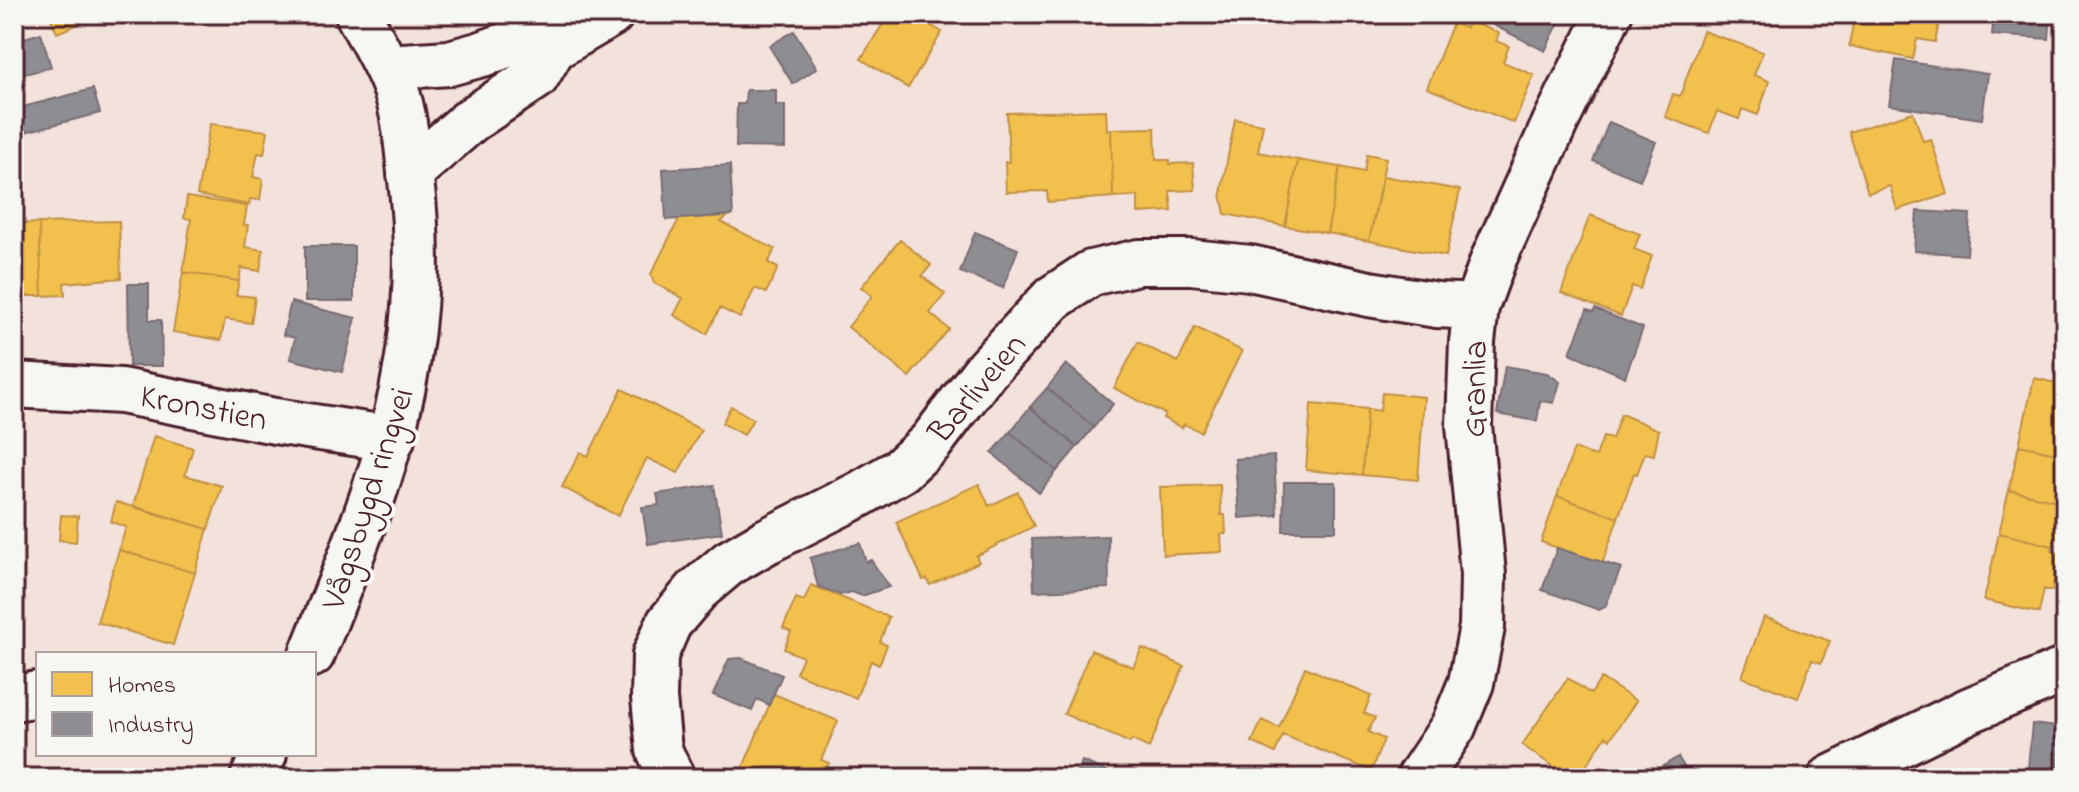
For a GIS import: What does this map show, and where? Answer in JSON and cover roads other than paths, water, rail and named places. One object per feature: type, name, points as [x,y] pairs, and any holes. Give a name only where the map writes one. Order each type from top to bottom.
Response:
[{"type":"street","name":"Vågsbygd ringvei","points":[[313,652],[362,531],[392,439],[404,391],[415,323],[417,253],[404,118],[387,67],[358,14]]},
{"type":"street","points":[[410,173],[471,120],[536,77],[553,48],[611,14]]},
{"type":"street","name":"Granlia","points":[[1419,778],[1453,727],[1471,683],[1482,627],[1483,574],[1469,425],[1476,307],[1494,258],[1549,136],[1609,14]]},
{"type":"street","points":[[387,67],[449,63],[531,36],[553,48]]},
{"type":"street","name":"Barliveien","points":[[672,778],[659,750],[654,698],[655,655],[669,623],[697,590],[729,563],[901,470],[931,442],[985,371],[1053,298],[1091,273],[1139,262],[1191,262],[1250,268],[1369,294],[1437,305],[1476,307]]},
{"type":"street","name":"Kronstien","points":[[14,385],[121,391],[275,421],[392,439]]},
{"type":"street","points":[[1831,778],[1970,710],[2065,670]]},
{"type":"street","points":[[14,698],[36,694]]},
{"type":"street","points":[[253,778],[263,756]]}]
